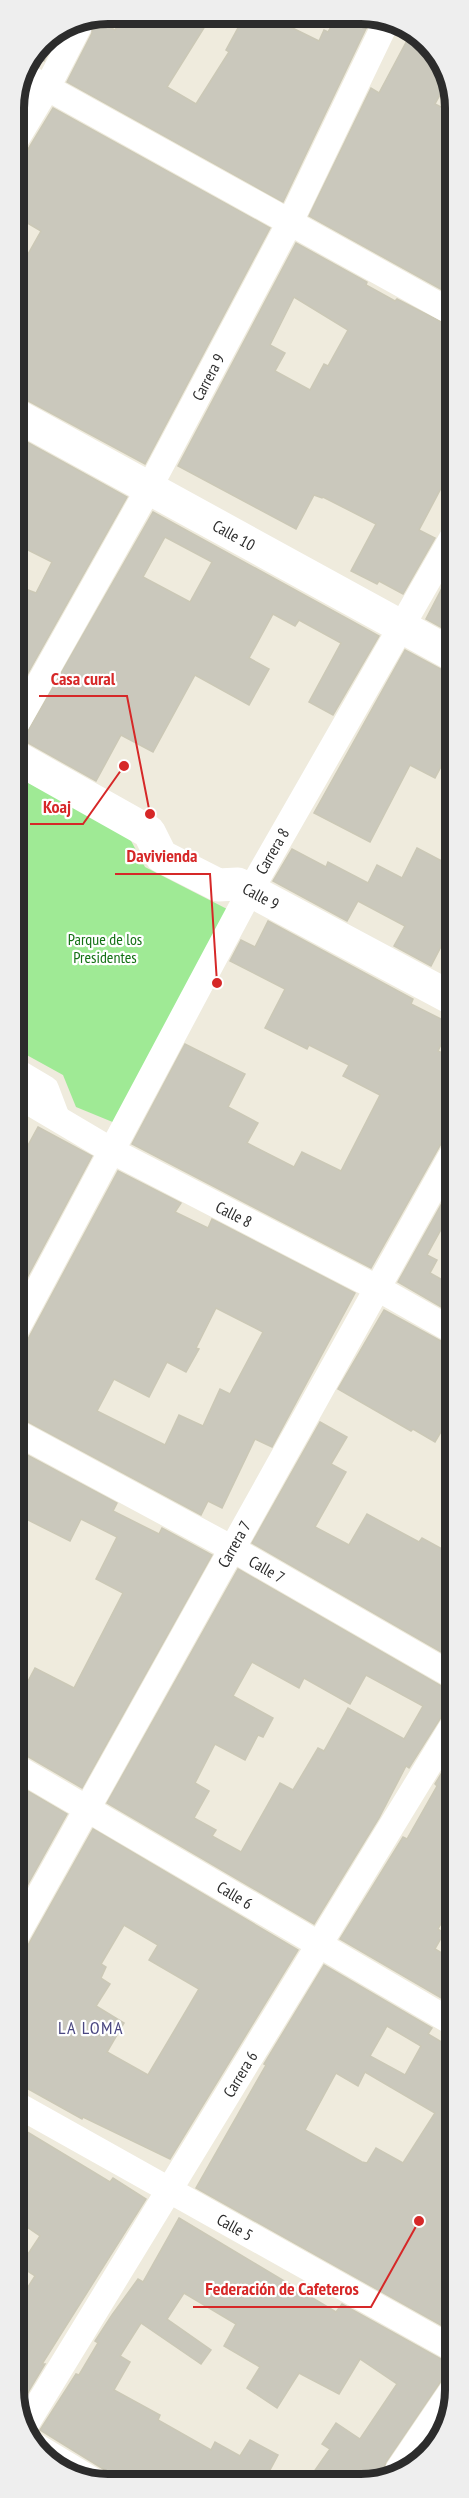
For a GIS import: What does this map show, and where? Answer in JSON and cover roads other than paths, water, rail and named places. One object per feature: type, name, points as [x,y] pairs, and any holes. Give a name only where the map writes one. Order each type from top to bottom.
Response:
[{"type":"main road","name":"Calle 10","points":[[24,419],[445,651]]},
{"type":"main road","name":"Calle 9","points":[[24,762],[149,832],[161,856],[218,885],[238,884],[445,995]]},
{"type":"street","name":"Carrera 9","points":[[24,710],[149,488],[290,222],[383,28]]},
{"type":"street","points":[[24,116],[36,82],[76,30]]},
{"type":"street","points":[[36,82],[445,308]]},
{"type":"street","name":"Carrera 8","points":[[24,1315],[250,891],[445,550]]},
{"type":"street","points":[[24,1076],[46,1089],[57,1118]]},
{"type":"street","name":"Calle 8","points":[[24,1098],[112,1151],[379,1289],[445,1326]]},
{"type":"street","name":"Carrera 7","points":[[24,1923],[90,1808],[231,1548],[379,1289],[445,1167]]},
{"type":"street","name":"Calle 7","points":[[24,1436],[231,1548],[445,1671]]},
{"type":"street","name":"Carrera 6","points":[[29,2419],[445,1738]]},
{"type":"street","name":"Calle 6","points":[[24,1772],[90,1808],[445,2018]]},
{"type":"street","name":"Calle 5","points":[[24,2109],[445,2344]]},
{"type":"street","points":[[403,2463],[443,2403]]},
{"type":"place","name":"Koaj","points":[[124,766]]},
{"type":"place","name":"Casa cural","points":[[150,814]]},
{"type":"place","name":"Davivienda","points":[[217,983]]},
{"type":"place","name":"Federación de Cafeteros","points":[[419,2221]]},
{"type":"district","name":"LA LOMA","points":[[91,2027]]},
{"type":"park label","name":"Parque de los Presidentes","points":[[105,948]]}]
